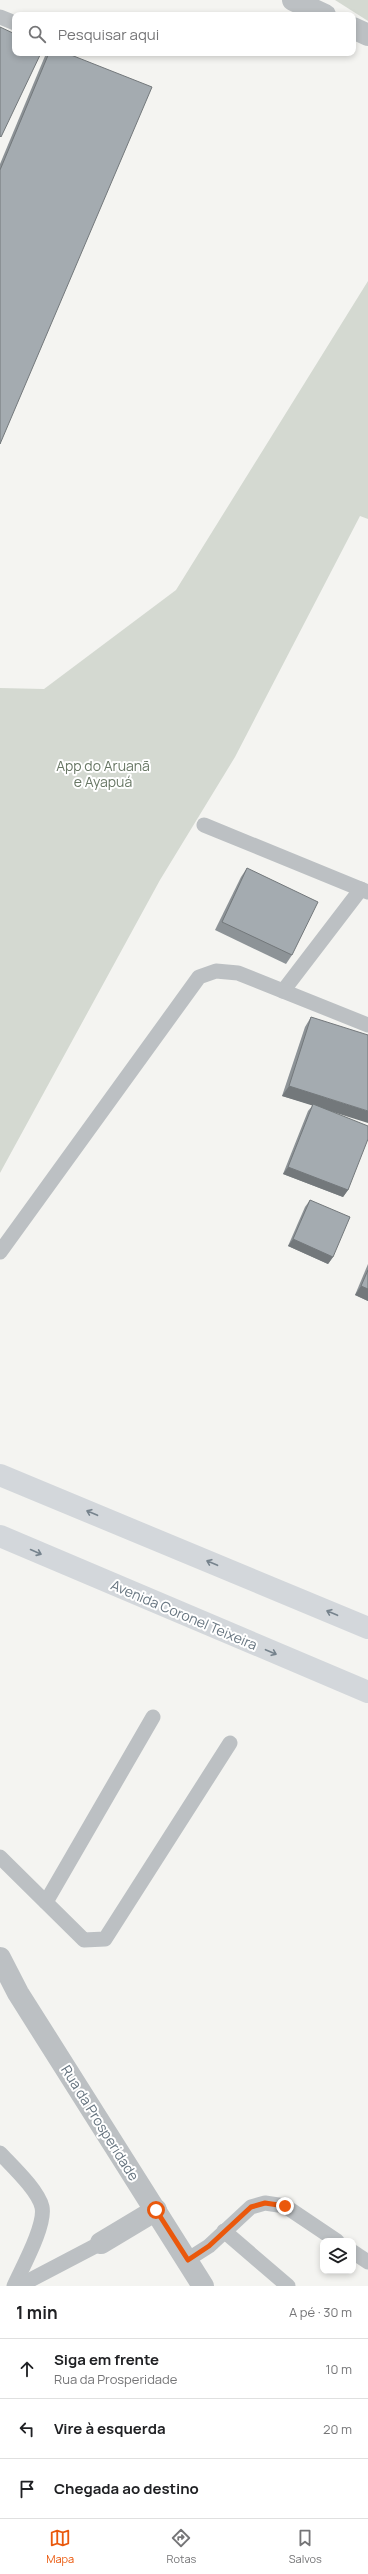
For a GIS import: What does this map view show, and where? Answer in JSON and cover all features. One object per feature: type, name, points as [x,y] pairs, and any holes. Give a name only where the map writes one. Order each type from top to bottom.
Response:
[{"type":"main road","points":[[0,1475],[368,1628]]},
{"type":"main road","name":"Avenida Coronel Teixeira","points":[[0,1536],[368,1692]]},
{"type":"street","points":[[293,0],[319,12]]},
{"type":"street","points":[[356,29],[368,35]]},
{"type":"street","name":"Rua da Prosperidade","points":[[0,1958],[18,1993],[203,2286]]},
{"type":"street","points":[[101,2243],[156,2210]]},
{"type":"lane","points":[[0,17],[12,23]]},
{"type":"lane","points":[[204,825],[364,891],[283,991]]},
{"type":"lane","points":[[0,1252],[199,977],[216,971],[238,973],[368,1025]]},
{"type":"lane","points":[[46,1902],[153,1717]]},
{"type":"lane","points":[[0,1857],[84,1940],[105,1939],[230,1743]]},
{"type":"lane","points":[[0,2153],[30,2187],[42,2207],[40,2224],[14,2286]]},
{"type":"lane","points":[[188,2260],[251,2207],[265,2203],[285,2206],[333,2238]]},
{"type":"lane","points":[[224,2231],[288,2286]]},
{"type":"lane","points":[[18,2286],[101,2243]]},
{"type":"lane","points":[[356,2254],[368,2262]]},
{"type":"green space","points":[[335,0],[368,0],[368,21]]},
{"type":"green space","name":"App do Aruanã e Ayapuá","points":[[368,281],[368,519],[360,516],[235,757],[160,880],[0,1173],[0,688],[44,689],[176,590]]},
{"type":"building","points":[[0,27],[12,33],[12,56],[40,56],[1,137]]},
{"type":"building","points":[[48,56],[74,56],[152,87],[0,444],[0,170]]},
{"type":"building","points":[[247,868],[318,902],[292,955],[222,922]]},
{"type":"building","points":[[311,1017],[368,1035],[368,1111],[289,1086]]},
{"type":"building","points":[[313,1104],[368,1126],[368,1139],[348,1190],[288,1167]]},
{"type":"building","points":[[310,1200],[350,1217],[333,1257],[293,1239]]},
{"type":"building","points":[[368,1270],[368,1289],[361,1286]]},
{"type":"route","points":[[156,2210],[188,2260],[209,2246],[251,2207],[265,2203],[285,2206]]}]
